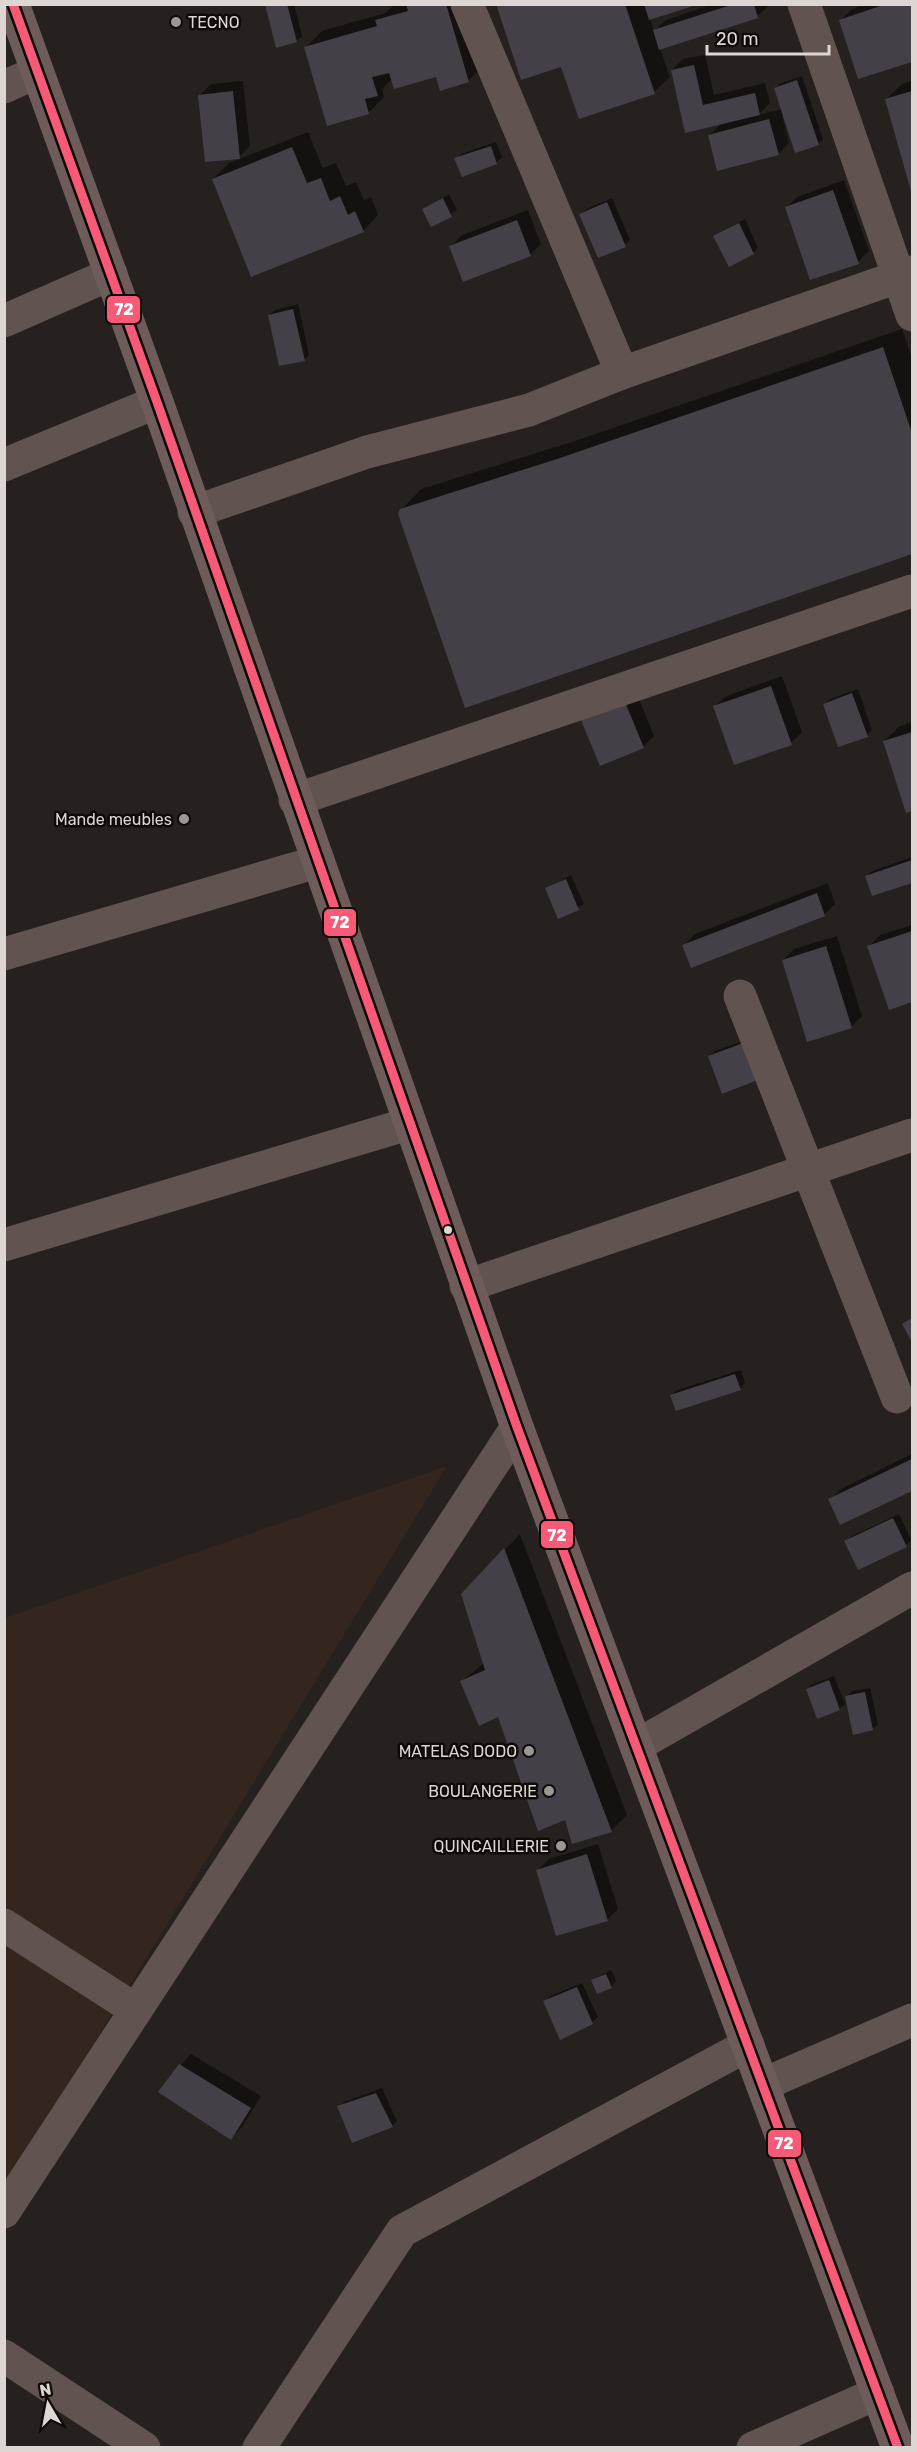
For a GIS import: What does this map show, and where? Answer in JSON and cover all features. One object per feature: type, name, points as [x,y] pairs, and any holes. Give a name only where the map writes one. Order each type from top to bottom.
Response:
[{"type":"main road","points":[[20,7],[37,72],[157,402],[466,1287],[898,2448]]},
{"type":"street","points":[[466,4],[622,374]]},
{"type":"street","points":[[804,4],[906,275],[912,315]]},
{"type":"street","points":[[4,87],[37,72]]},
{"type":"street","points":[[4,321],[111,274]]},
{"type":"street","points":[[194,512],[368,452],[529,410],[622,374],[906,275]]},
{"type":"street","points":[[4,465],[157,402]]},
{"type":"street","points":[[295,800],[912,591]]},
{"type":"street","points":[[4,954],[317,862]]},
{"type":"street","points":[[740,996],[897,1397]]},
{"type":"street","points":[[4,1245],[408,1124]]},
{"type":"street","points":[[466,1287],[912,1135]]},
{"type":"street","points":[[4,2211],[517,1427]]},
{"type":"street","points":[[636,1746],[912,1588]]},
{"type":"street","points":[[4,1925],[136,2010]]},
{"type":"street","points":[[764,2084],[912,2020]]},
{"type":"street","points":[[259,2448],[402,2231],[748,2045]]},
{"type":"street","points":[[4,2356],[144,2448]]},
{"type":"street","points":[[753,2448],[878,2393]]},
{"type":"shaded area","points":[[447,1466],[5,2189],[5,1618]]},
{"type":"building","points":[[265,4],[287,4],[297,42],[276,48]]},
{"type":"building","points":[[406,4],[446,4],[469,82],[440,91],[436,77],[394,89],[389,73],[372,77],[378,96],[365,99],[369,114],[327,126],[304,47],[377,26],[375,20],[408,11]]},
{"type":"building","points":[[496,4],[625,4],[655,94],[579,119],[561,67],[521,80]]},
{"type":"building","points":[[644,4],[696,4],[696,5],[649,20]]},
{"type":"building","points":[[734,4],[754,4],[758,18],[659,50],[653,30]]},
{"type":"building","points":[[886,4],[912,4],[912,62],[858,79],[839,20]]},
{"type":"building","points":[[694,65],[703,105],[755,93],[760,115],[685,133],[671,70]]},
{"type":"building","points":[[797,80],[819,145],[795,153],[774,88]]},
{"type":"building","points":[[233,91],[240,159],[205,162],[198,95]]},
{"type":"building","points":[[912,91],[912,195],[885,99]]},
{"type":"building","points":[[769,119],[779,155],[717,171],[708,135]]},
{"type":"building","points":[[491,146],[497,164],[462,177],[454,158]]},
{"type":"building","points":[[292,147],[307,183],[321,178],[330,201],[340,196],[348,215],[355,211],[364,232],[251,277],[212,179]]},
{"type":"building","points":[[833,190],[859,264],[810,280],[785,207]]},
{"type":"building","points":[[443,198],[452,217],[431,227],[422,209]]},
{"type":"building","points":[[607,202],[626,247],[598,258],[579,214]]},
{"type":"building","points":[[517,220],[531,256],[463,282],[449,246]]},
{"type":"building","points":[[739,223],[754,254],[729,267],[713,236]]},
{"type":"building","points":[[293,309],[305,361],[279,366],[268,315]]},
{"type":"building","points":[[883,347],[912,433],[912,554],[465,708],[398,514],[400,509],[557,459]]},
{"type":"building","points":[[771,686],[792,745],[734,765],[713,706]]},
{"type":"building","points":[[852,693],[868,737],[838,747],[823,704]]},
{"type":"building","points":[[623,697],[644,748],[600,766],[579,715]]},
{"type":"building","points":[[912,732],[912,811],[906,813],[883,741]]},
{"type":"building","points":[[912,860],[912,883],[872,896],[865,876]]},
{"type":"building","points":[[566,879],[579,910],[558,919],[545,888]]},
{"type":"building","points":[[817,893],[825,916],[691,968],[682,945]]},
{"type":"building","points":[[912,931],[912,1002],[889,1010],[867,946]]},
{"type":"building","points":[[826,946],[852,1028],[807,1042],[782,960]]},
{"type":"building","points":[[746,1042],[760,1079],[722,1094],[708,1056]]},
{"type":"building","points":[[912,1318],[912,1342],[902,1324]]},
{"type":"building","points":[[735,1374],[741,1390],[676,1411],[670,1395]]},
{"type":"building","points":[[912,1459],[912,1491],[840,1525],[828,1499]]},
{"type":"building","points":[[893,1518],[907,1547],[858,1570],[844,1541]]},
{"type":"building","points":[[504,1548],[612,1832],[572,1844],[565,1820],[538,1831],[498,1717],[479,1726],[460,1681],[485,1670],[461,1594]]},
{"type":"building","points":[[829,1680],[840,1710],[817,1719],[806,1689]]},
{"type":"building","points":[[865,1692],[873,1730],[853,1735],[845,1696]]},
{"type":"building","points":[[587,1854],[608,1921],[556,1936],[536,1870]]},
{"type":"building","points":[[606,1974],[612,1988],[597,1994],[591,1980]]},
{"type":"building","points":[[577,1987],[593,2024],[560,2040],[543,2001]]},
{"type":"building","points":[[179,2064],[251,2108],[231,2140],[158,2092]]},
{"type":"building","points":[[376,2093],[393,2127],[352,2143],[337,2106]]},
{"type":"transit line","name":"72","points":[[13,4],[157,402],[517,1427],[898,2448]]},
{"type":"place","name":"TECNO","points":[[176,22]]},
{"type":"place","name":"Mande meubles","points":[[184,819]]},
{"type":"place","name":"MATELAS DODO","points":[[529,1751]]},
{"type":"place","name":"BOULANGERIE","points":[[549,1791]]},
{"type":"place","name":"QUINCAILLERIE","points":[[561,1846]]}]
